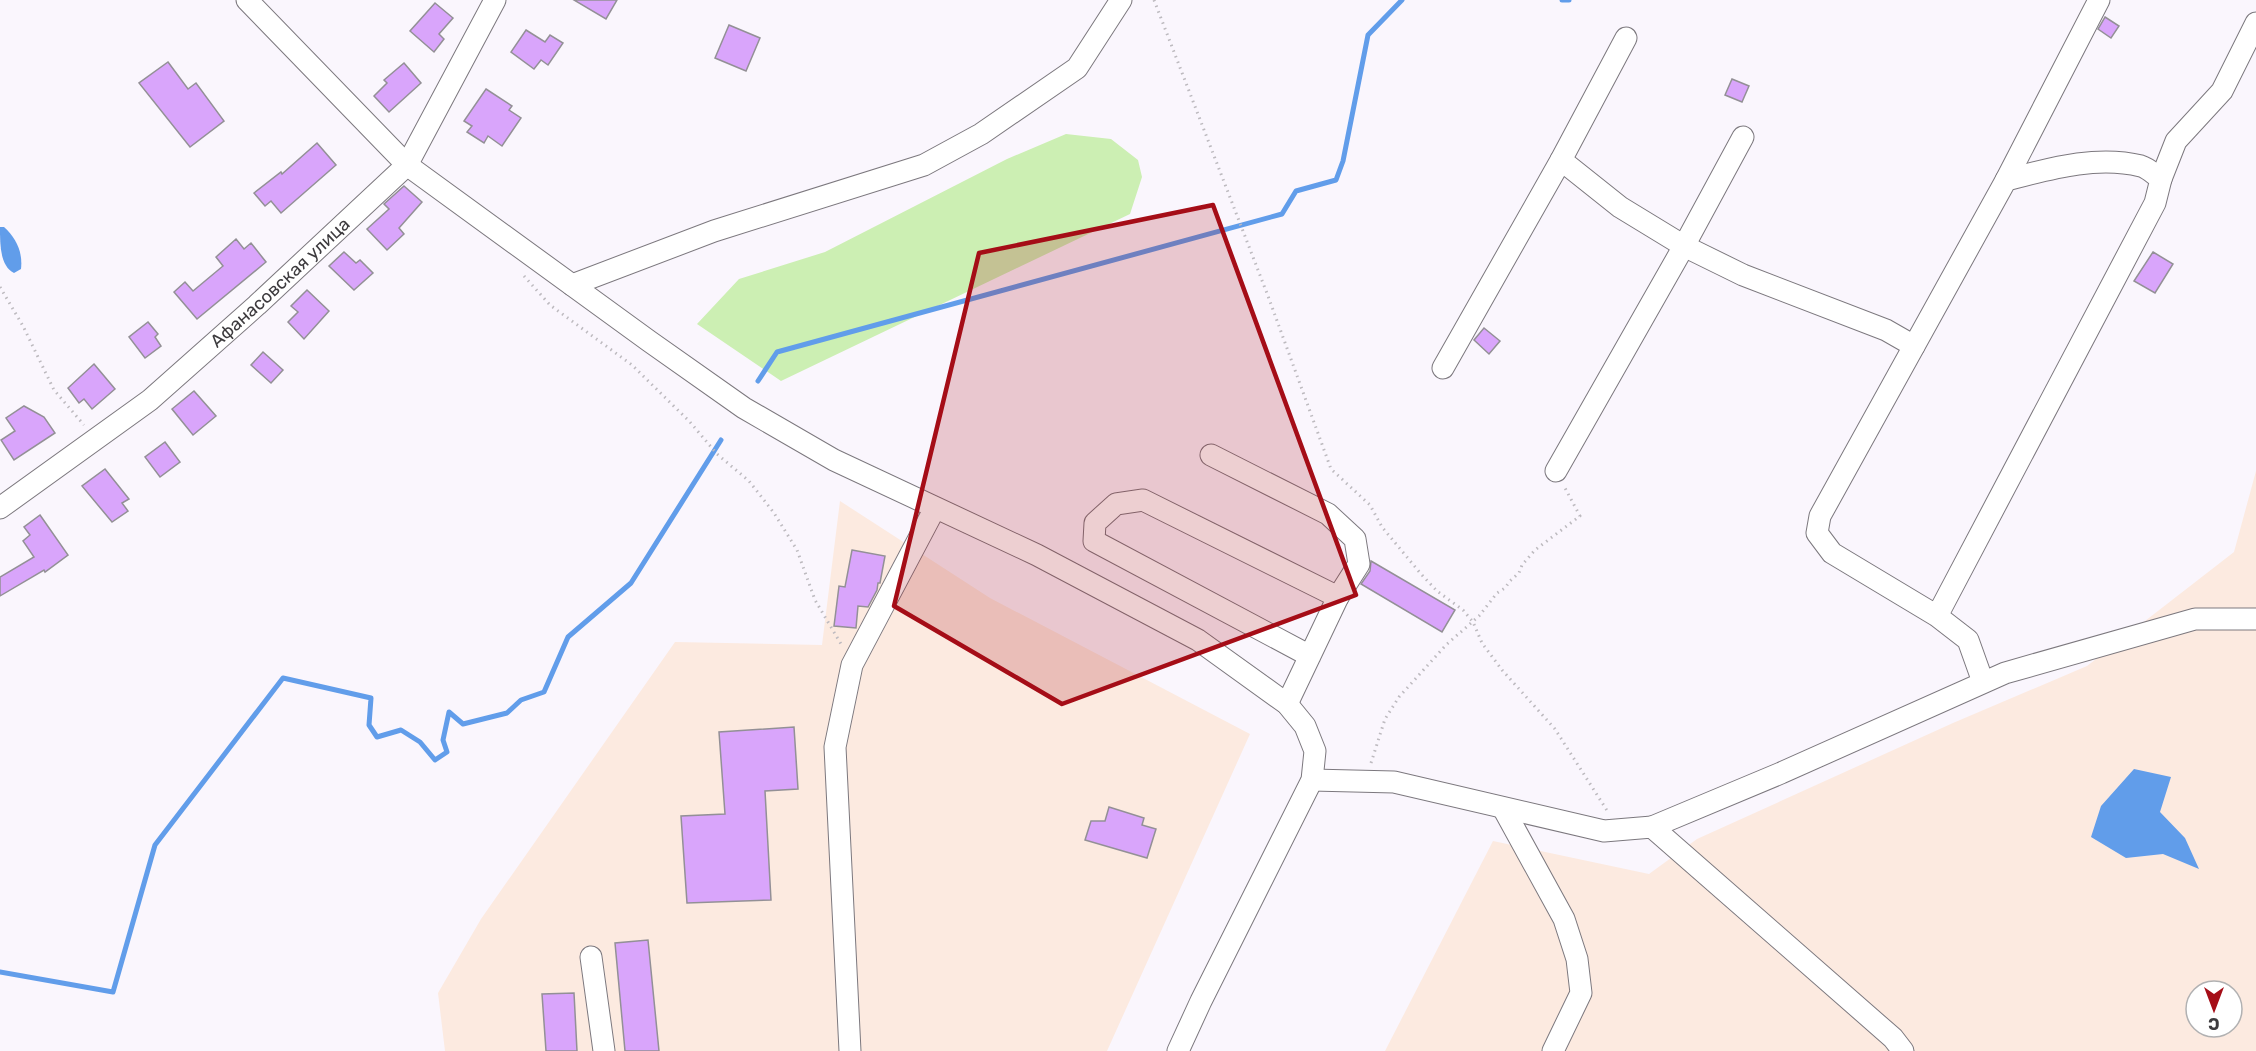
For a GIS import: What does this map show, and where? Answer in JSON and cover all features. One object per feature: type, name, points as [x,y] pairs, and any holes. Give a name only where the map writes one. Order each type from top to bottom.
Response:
[{"type":"street","points":[[247,0],[407,165],[744,408],[834,460],[1037,555],[1198,640],[1287,704],[1305,726],[1315,751],[1312,780],[1178,1051]]},
{"type":"street","name":"Афанасовская улица","points":[[0,508],[94,438],[150,400],[257,305],[407,165],[495,0]]},
{"type":"street","points":[[572,285],[714,231],[924,165],[981,134],[1077,68],[1121,0]]},
{"type":"street","points":[[1983,682],[1968,640],[1937,616],[1832,553],[1817,533],[1820,516],[2006,180],[2099,0]]},
{"type":"street","points":[[1937,616],[2155,203],[2161,179],[2176,141],[2222,91],[2256,23]]},
{"type":"street","points":[[1443,368],[1561,160],[1626,38]]},
{"type":"street","points":[[1556,471],[1743,137]]},
{"type":"street","points":[[1561,160],[1620,207],[1684,246],[1743,276],[1886,330],[1914,346]]},
{"type":"street","points":[[2006,180],[2082,163],[2110,162],[2143,167],[2161,179]]},
{"type":"street","points":[[1211,456],[1328,514],[1354,539],[1359,564],[1338,597],[1287,704]]},
{"type":"street","points":[[1310,656],[1094,541],[1095,523],[1116,504],[1143,500],[1338,597]]},
{"type":"street","points":[[850,1051],[835,747],[852,665],[935,508]]},
{"type":"street","points":[[1312,780],[1394,782],[1604,831],[1652,827],[1781,773],[2005,673],[2195,619],[2256,619]]},
{"type":"street","points":[[1503,808],[1564,919],[1577,959],[1581,993],[1553,1051]]},
{"type":"street","points":[[1652,827],[1884,1030],[1903,1051]]},
{"type":"street","points":[[591,957],[604,1051]]},
{"type":"path","points":[[1154,0],[1268,296],[1331,469],[1370,505],[1382,527],[1420,574],[1437,591],[1463,610],[1473,622],[1482,643],[1502,670],[1555,729],[1619,829]]},
{"type":"path","points":[[519,246],[516,257],[520,270],[550,305],[632,366],[690,422],[717,454],[749,481],[774,513],[797,550],[815,600],[852,665]]},
{"type":"path","points":[[0,287],[24,326],[54,390],[94,438]]},
{"type":"path","points":[[1366,782],[1385,719],[1399,697],[1446,645],[1473,622],[1497,593],[1519,573],[1522,565],[1535,550],[1580,516],[1556,471]]},
{"type":"highlighted area","points":[[1213,205],[1356,595],[1062,704],[894,606],[979,253]]},
{"type":"shaded area","points":[[2256,471],[2256,1051],[1385,1051],[1493,841],[1649,874],[1697,839],[1953,723],[2087,666],[2234,552]]},
{"type":"shaded area","points":[[840,501],[990,598],[1250,734],[1107,1051],[445,1051],[438,993],[481,919],[675,642],[822,645]]},
{"type":"green space","points":[[1066,134],[1111,139],[1138,160],[1142,177],[1130,214],[781,381],[697,324],[739,279],[825,252],[1007,159]]},
{"type":"water","points":[[0,227],[4,227],[12,236],[20,251],[21,269],[14,273],[9,270],[3,260]]},
{"type":"water","points":[[2134,769],[2171,777],[2160,812],[2185,838],[2199,869],[2163,854],[2126,858],[2091,837],[2101,806]]},
{"type":"building","points":[[574,0],[617,0],[606,19]]},
{"type":"building","points":[[435,3],[453,18],[439,34],[444,39],[434,52],[410,31]]},
{"type":"building","points":[[2105,17],[2119,26],[2111,38],[2098,29]]},
{"type":"building","points":[[729,25],[760,38],[746,71],[715,58]]},
{"type":"building","points":[[526,30],[545,42],[550,35],[563,43],[548,65],[541,60],[534,69],[511,52]]},
{"type":"building","points":[[168,62],[188,89],[196,83],[224,121],[190,147],[139,83]]},
{"type":"building","points":[[404,63],[421,83],[389,112],[374,96],[387,83],[384,80]]},
{"type":"building","points":[[1732,79],[1749,86],[1742,102],[1725,95]]},
{"type":"building","points":[[486,89],[512,106],[509,110],[521,118],[502,146],[488,136],[484,143],[467,132],[472,126],[464,121]]},
{"type":"building","points":[[317,143],[336,165],[281,213],[271,201],[265,206],[254,193],[281,172],[282,174]]},
{"type":"building","points":[[404,186],[422,202],[399,228],[404,234],[387,250],[367,229],[389,209],[384,204]]},
{"type":"building","points":[[236,239],[244,249],[251,243],[266,262],[197,319],[174,292],[185,282],[193,291],[223,266],[216,257]]},
{"type":"building","points":[[344,252],[356,263],[360,260],[373,273],[354,290],[329,266]]},
{"type":"building","points":[[2153,252],[2173,264],[2155,293],[2134,281]]},
{"type":"building","points":[[307,290],[329,311],[304,339],[288,322],[298,312],[291,306]]},
{"type":"building","points":[[148,322],[158,334],[155,337],[161,346],[145,358],[129,337]]},
{"type":"building","points":[[1484,328],[1500,341],[1489,354],[1474,340]]},
{"type":"building","points":[[263,352],[283,370],[271,383],[251,365]]},
{"type":"building","points":[[94,364],[115,389],[92,409],[84,399],[79,403],[68,388]]},
{"type":"building","points":[[194,391],[216,416],[193,435],[172,409]]},
{"type":"building","points":[[24,406],[44,417],[55,433],[14,460],[1,440],[15,431],[6,418]]},
{"type":"building","points":[[165,442],[180,462],[160,477],[145,457]]},
{"type":"building","points":[[105,469],[129,499],[122,503],[128,511],[112,522],[82,486]]},
{"type":"building","points":[[40,515],[68,555],[45,572],[44,570],[0,596],[0,577],[34,557],[23,541],[30,535],[24,527]]},
{"type":"building","points":[[852,550],[885,556],[880,583],[868,607],[858,606],[856,628],[834,626],[839,586],[845,587]]},
{"type":"building","points":[[1371,561],[1455,610],[1442,632],[1361,584],[1370,571]]},
{"type":"building","points":[[794,727],[798,789],[765,791],[771,900],[687,903],[681,816],[725,814],[719,732]]},
{"type":"building","points":[[1109,807],[1144,818],[1142,825],[1156,829],[1147,858],[1085,840],[1091,821],[1105,821]]},
{"type":"building","points":[[648,940],[659,1051],[625,1051],[615,943]]},
{"type":"building","points":[[574,993],[577,1051],[546,1051],[542,994]]},
{"type":"waterway","points":[[758,381],[777,352],[1282,214],[1296,191],[1336,180],[1343,161],[1368,35],[1402,0]]},
{"type":"waterway","points":[[1562,0],[1569,0]]},
{"type":"waterway","points":[[0,972],[113,992],[155,845],[283,678],[371,698],[369,725],[377,737],[401,730],[420,742],[435,760],[447,752],[443,740],[449,712],[463,724],[507,713],[521,700],[544,692],[568,637],[631,583],[721,440]]}]
